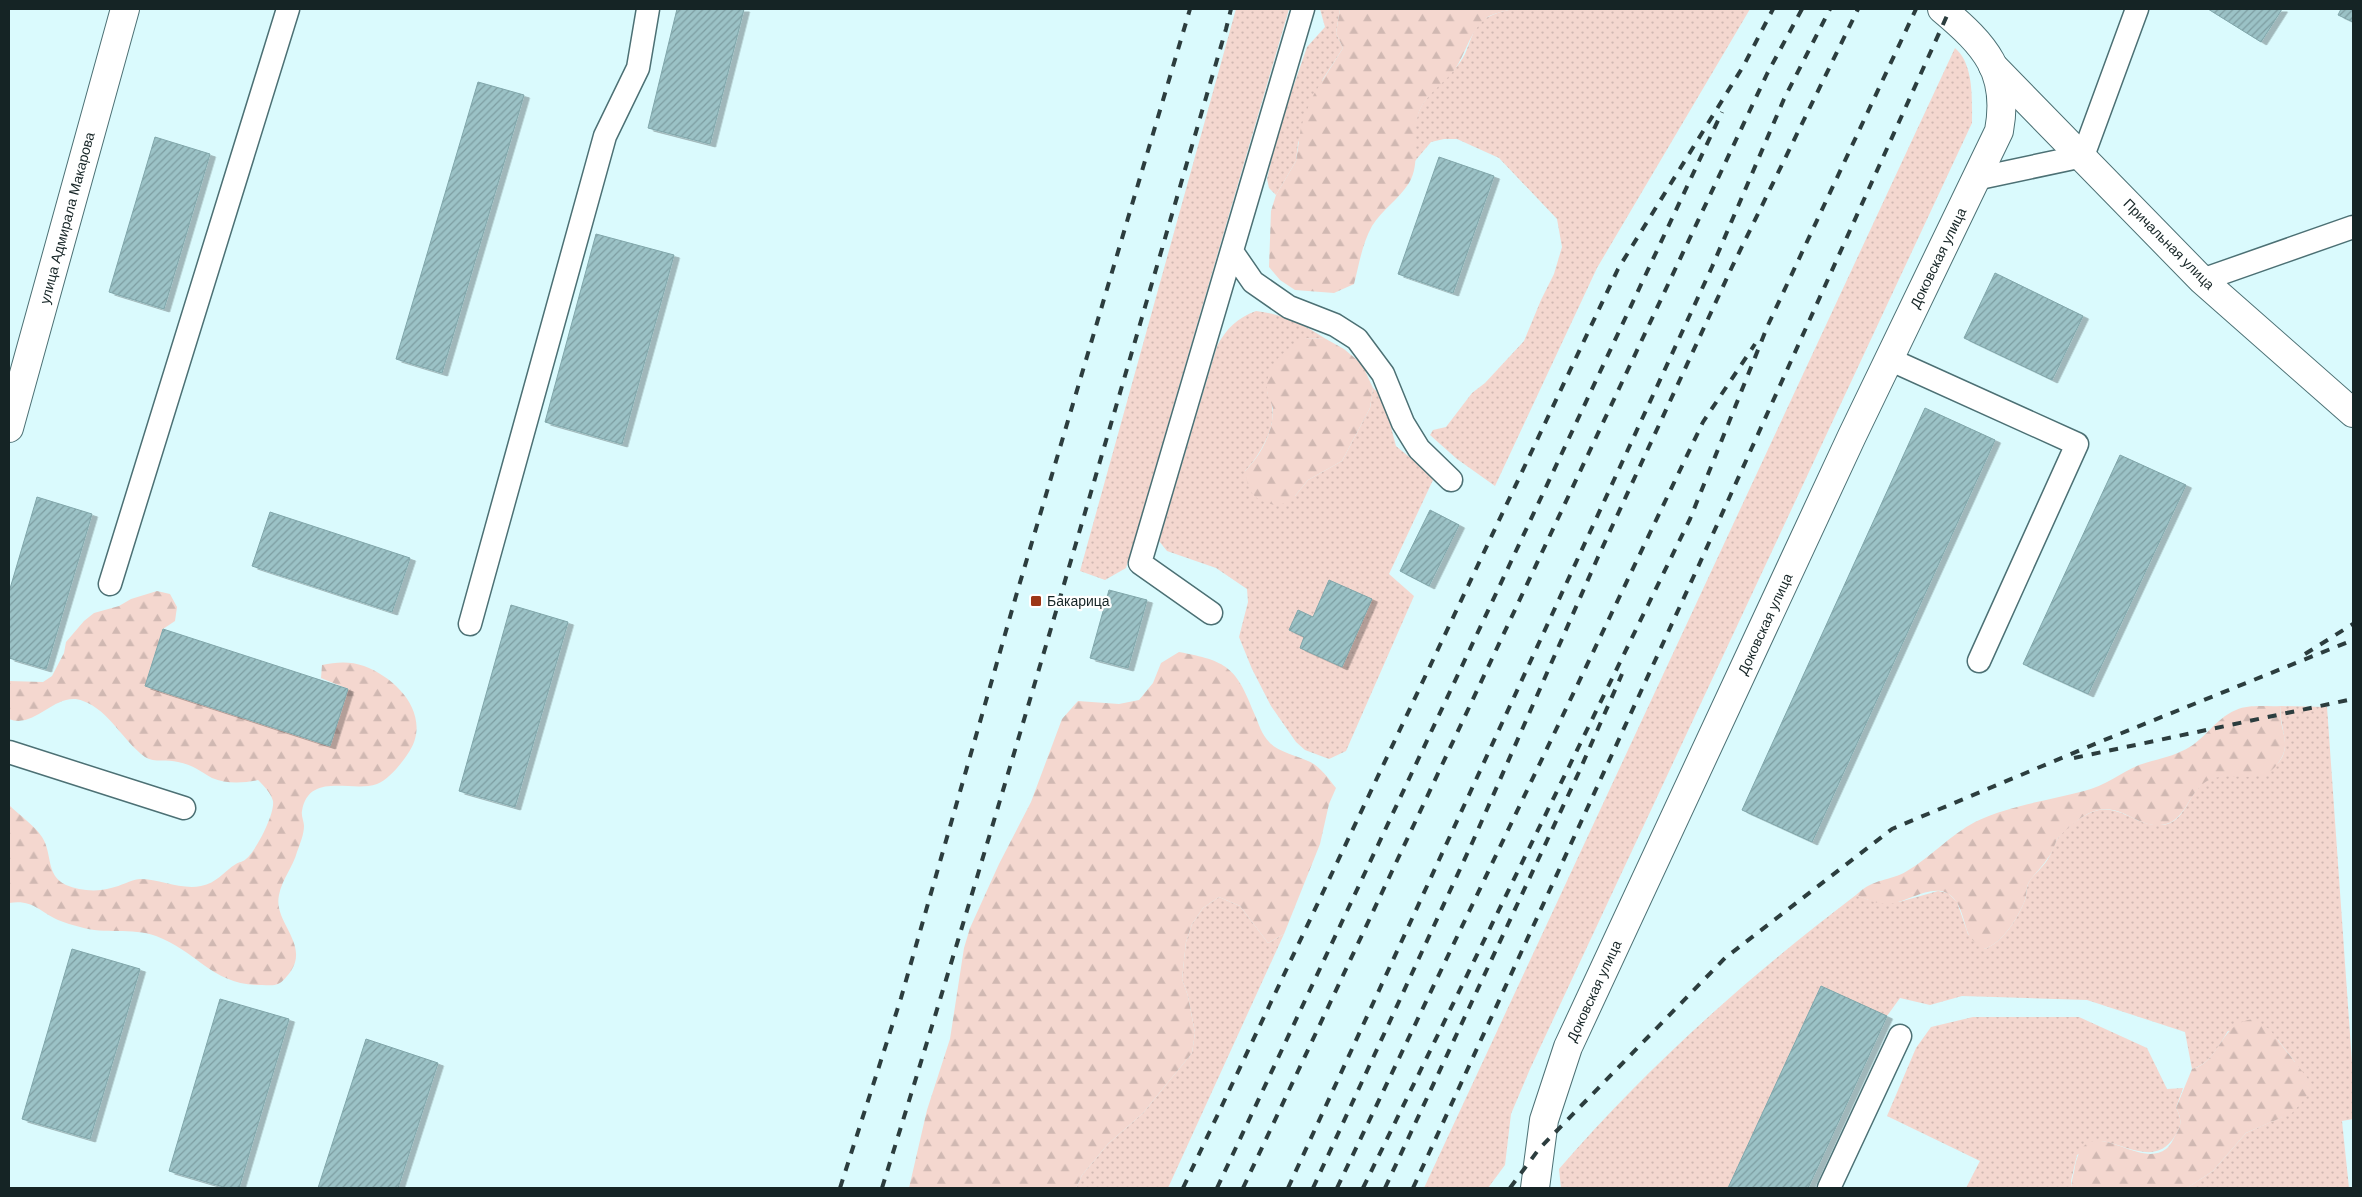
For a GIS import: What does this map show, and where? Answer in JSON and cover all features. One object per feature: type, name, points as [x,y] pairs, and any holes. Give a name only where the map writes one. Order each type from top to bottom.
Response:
[{"type":"street","name":"улица Адмирала Макарова","points":[[9,428],[125,9]]},
{"type":"street","points":[[1942,9],[1978,42],[1993,66]]},
{"type":"street","name":"Причальная улица","points":[[1993,66],[2202,280],[2353,414]]},
{"type":"street","name":"Доковская улица","points":[[1535,1188],[1544,1120],[1568,1047],[1889,359],[1998,131],[2002,114],[2002,92],[1993,66]]},
{"type":"lane","points":[[110,584],[288,9]]},
{"type":"lane","points":[[470,624],[606,136],[638,68],[648,9]]},
{"type":"lane","points":[[1211,613],[1140,563],[1233,253],[1303,9]]},
{"type":"lane","points":[[1976,179],[2082,156],[2137,9]]},
{"type":"lane","points":[[2202,280],[2353,227]]},
{"type":"lane","points":[[1233,253],[1253,282],[1290,308],[1335,325],[1357,339],[1383,374],[1403,423],[1419,449],[1451,480]]},
{"type":"lane","points":[[1889,359],[2077,444],[1979,661]]},
{"type":"lane","points":[[9,752],[184,808]]},
{"type":"lane","points":[[1829,1188],[1900,1036]]},
{"type":"green space","points":[[1236,9],[1289,9],[1126,568],[1105,580],[1080,571]]},
{"type":"green space","points":[[1320,9],[1340,9],[1336,33],[1343,48],[1323,79],[1298,143],[1296,161],[1276,195],[1269,188],[1267,179],[1279,128],[1307,47],[1325,27]]},
{"type":"green space","points":[[1340,9],[1515,9],[1494,14],[1479,25],[1455,69],[1429,96],[1421,108],[1416,123],[1416,158],[1413,175],[1405,189],[1372,226],[1363,247],[1354,284],[1334,293],[1295,290],[1280,280],[1269,267],[1271,211],[1276,195],[1296,161],[1301,127],[1314,94],[1343,48],[1336,33]]},
{"type":"green space","points":[[1515,9],[1750,9],[1597,268],[1495,486],[1457,459],[1430,435],[1433,430],[1446,427],[1472,393],[1485,383],[1524,341],[1554,274],[1562,247],[1557,219],[1499,158],[1457,139],[1431,142],[1415,161],[1415,131],[1416,119],[1422,105],[1427,97],[1460,62],[1478,25],[1486,18]]},
{"type":"green space","points":[[1955,48],[1966,63],[1969,72],[1972,93],[1972,123],[1530,1069],[1511,1114],[1505,1165],[1488,1188],[1424,1188]]},
{"type":"green space","points":[[1256,311],[1292,320],[1326,339],[1306,338],[1267,392],[1272,405],[1273,415],[1269,433],[1256,458],[1245,471],[1295,496],[1308,480],[1342,461],[1370,408],[1373,388],[1383,397],[1396,446],[1425,470],[1433,480],[1389,574],[1414,596],[1346,751],[1329,759],[1305,750],[1296,742],[1271,706],[1252,669],[1239,637],[1248,602],[1247,589],[1216,568],[1167,551],[1159,541],[1217,346],[1233,324]]},
{"type":"green space","points":[[1306,338],[1326,339],[1344,349],[1362,364],[1373,388],[1370,408],[1342,461],[1308,480],[1295,496],[1279,506],[1264,502],[1254,496],[1248,486],[1245,471],[1261,451],[1271,427],[1273,409],[1267,391],[1269,373],[1283,353]]},
{"type":"green space","points":[[157,591],[170,594],[177,607],[175,621],[163,629],[145,686],[329,746],[348,689],[321,678],[322,665],[338,663],[359,664],[377,672],[400,690],[409,702],[414,714],[417,727],[414,741],[401,763],[385,779],[377,784],[367,786],[322,787],[313,791],[306,799],[302,811],[304,826],[302,839],[279,895],[281,914],[294,942],[296,951],[295,961],[291,971],[282,982],[276,985],[245,984],[231,980],[218,974],[170,942],[147,933],[89,929],[58,920],[30,904],[9,903],[9,805],[31,824],[42,837],[52,870],[59,881],[83,890],[106,889],[140,879],[186,887],[207,885],[236,864],[244,861],[255,848],[264,832],[271,814],[273,801],[269,792],[258,780],[241,782],[223,781],[212,778],[196,768],[183,763],[149,759],[137,750],[101,712],[83,701],[73,699],[64,701],[28,719],[19,721],[9,719],[9,681],[43,682],[52,676],[64,653],[66,642],[84,621],[94,613],[119,606],[131,599]]},
{"type":"green space","points":[[1179,652],[1208,659],[1228,669],[1241,685],[1267,740],[1283,751],[1312,763],[1324,773],[1336,788],[1329,804],[1320,844],[1284,934],[1268,943],[1240,906],[1219,897],[1203,908],[1192,924],[1186,942],[1182,979],[1188,996],[1195,1033],[1192,1053],[1143,1113],[1108,1144],[1082,1175],[1076,1188],[909,1188],[927,1110],[950,1039],[964,948],[970,928],[999,864],[1031,802],[1062,719],[1078,701],[1119,704],[1139,700],[1153,683],[1161,663]]},
{"type":"green space","points":[[2281,706],[2327,707],[2353,1077],[2353,1119],[2342,1121],[2349,1188],[2187,1188],[2213,1171],[2246,1133],[2282,1117],[2295,1062],[2278,1040],[2228,1031],[2209,1059],[2192,1069],[2185,1032],[2087,1000],[1962,996],[1930,1005],[1900,998],[1887,1016],[1821,986],[1728,1188],[1561,1188],[1559,1169],[1628,1094],[1700,1024],[1777,958],[1856,895],[1869,900],[1899,902],[1938,891],[1948,893],[1957,902],[1968,934],[1985,949],[1992,946],[2009,929],[2025,900],[2029,882],[2048,859],[2060,835],[2070,826],[2095,811],[2105,809],[2123,813],[2149,824],[2168,824],[2181,814],[2195,792],[2206,781],[2223,776],[2259,774],[2267,771],[2275,766],[2284,752]]},
{"type":"green space","points":[[2281,706],[2280,715],[2285,744],[2284,751],[2281,759],[2268,773],[2252,777],[2225,776],[2207,781],[2195,792],[2176,819],[2169,823],[2160,825],[2141,822],[2116,811],[2106,809],[2084,816],[2058,838],[2050,856],[2029,882],[2025,900],[2014,922],[1992,946],[1985,949],[1971,938],[1958,905],[1952,896],[1947,893],[1940,891],[1926,892],[1890,904],[1877,903],[1856,895],[1869,885],[1907,871],[1957,833],[1988,816],[2015,807],[2092,789],[2139,765],[2177,753],[2197,742],[2228,714],[2241,708]]},
{"type":"green space","points":[[1219,897],[1240,906],[1268,943],[1284,934],[1168,1188],[1076,1188],[1082,1175],[1108,1144],[1143,1113],[1192,1053],[1195,1033],[1188,996],[1182,979],[1186,942],[1192,924],[1203,908]]},
{"type":"green space","points":[[1973,1017],[2079,1017],[2147,1048],[2167,1089],[2183,1088],[2176,1108],[2180,1126],[2175,1136],[2168,1145],[2151,1152],[2132,1150],[2102,1141],[2077,1155],[2071,1181],[2072,1188],[1966,1188],[1980,1161],[1887,1116],[1916,1048],[1931,1027]]},
{"type":"green space","points":[[2254,1019],[2270,1030],[2312,1084],[2311,1092],[2292,1113],[2246,1133],[2213,1171],[2187,1188],[2072,1188],[2075,1166],[2081,1150],[2090,1142],[2101,1141],[2141,1153],[2154,1154],[2166,1149],[2180,1126],[2180,1119],[2176,1108],[2192,1069],[2202,1065],[2209,1058],[2234,1027]]},
{"type":"building","points":[[677,9],[744,9],[710,144],[648,128]]},
{"type":"building","points":[[2208,9],[2282,9],[2261,42]]},
{"type":"building","points":[[2341,9],[2353,9],[2353,22],[2338,15]]},
{"type":"building","points":[[478,82],[524,95],[442,373],[396,359]]},
{"type":"building","points":[[155,137],[210,154],[164,309],[109,292]]},
{"type":"building","points":[[1439,157],[1494,176],[1453,293],[1398,274]]},
{"type":"building","points":[[596,234],[674,255],[622,444],[545,422]]},
{"type":"building","points":[[1995,273],[2083,316],[2052,380],[1964,338]]},
{"type":"building","points":[[1925,408],[1995,440],[1812,842],[1742,810]]},
{"type":"building","points":[[2120,455],[2186,485],[2088,694],[2023,664]]},
{"type":"building","points":[[37,497],[92,514],[46,669],[9,658],[9,592]]},
{"type":"building","points":[[1430,510],[1459,525],[1429,586],[1400,571]]},
{"type":"building","points":[[270,512],[410,558],[392,612],[252,566]]},
{"type":"building","points":[[1329,580],[1372,599],[1342,667],[1300,648],[1304,637],[1289,630],[1298,610],[1313,617]]},
{"type":"building","name":"Бакарица","points":[[1109,590],[1147,600],[1128,668],[1090,658]]},
{"type":"building","points":[[511,605],[568,622],[515,807],[459,791]]},
{"type":"building","points":[[163,629],[348,689],[330,746],[145,686]]},
{"type":"building","points":[[72,949],[140,969],[90,1139],[22,1119]]},
{"type":"building","points":[[1821,986],[1887,1016],[1808,1188],[1728,1188]]},
{"type":"building","points":[[220,999],[289,1019],[239,1188],[227,1188],[169,1171]]},
{"type":"building","points":[[366,1039],[438,1063],[398,1188],[318,1188]]},
{"type":"railway","points":[[840,1188],[901,998],[1016,596],[1190,9]]},
{"type":"railway","points":[[882,1188],[1014,754],[1231,9]]},
{"type":"railway","points":[[1183,1188],[1618,269],[1744,65],[1773,9]]},
{"type":"railway","points":[[1243,1188],[1767,74],[1802,9]]},
{"type":"railway","points":[[1288,1188],[1712,267],[1784,99],[1830,9]]},
{"type":"railway","points":[[1313,1188],[1473,841],[1598,557],[1732,267],[1858,9]]},
{"type":"railway","points":[[1363,1188],[1690,519],[1768,325],[1916,9]]},
{"type":"railway","points":[[1413,1188],[1698,567],[1950,9]]},
{"type":"railway","points":[[1217,1188],[1722,112]]},
{"type":"railway","points":[[1337,1188],[1703,422],[1755,344]]},
{"type":"railway","points":[[2305,654],[2353,624]]},
{"type":"railway","points":[[1510,1188],[1539,1149],[1725,958],[1892,829],[2102,741],[2353,640]]},
{"type":"railway","points":[[1385,1188],[1579,772],[1622,674]]},
{"type":"railway","points":[[2074,758],[2353,699]]},
{"type":"place","name":"Бакарица","points":[[1036,601]]}]
